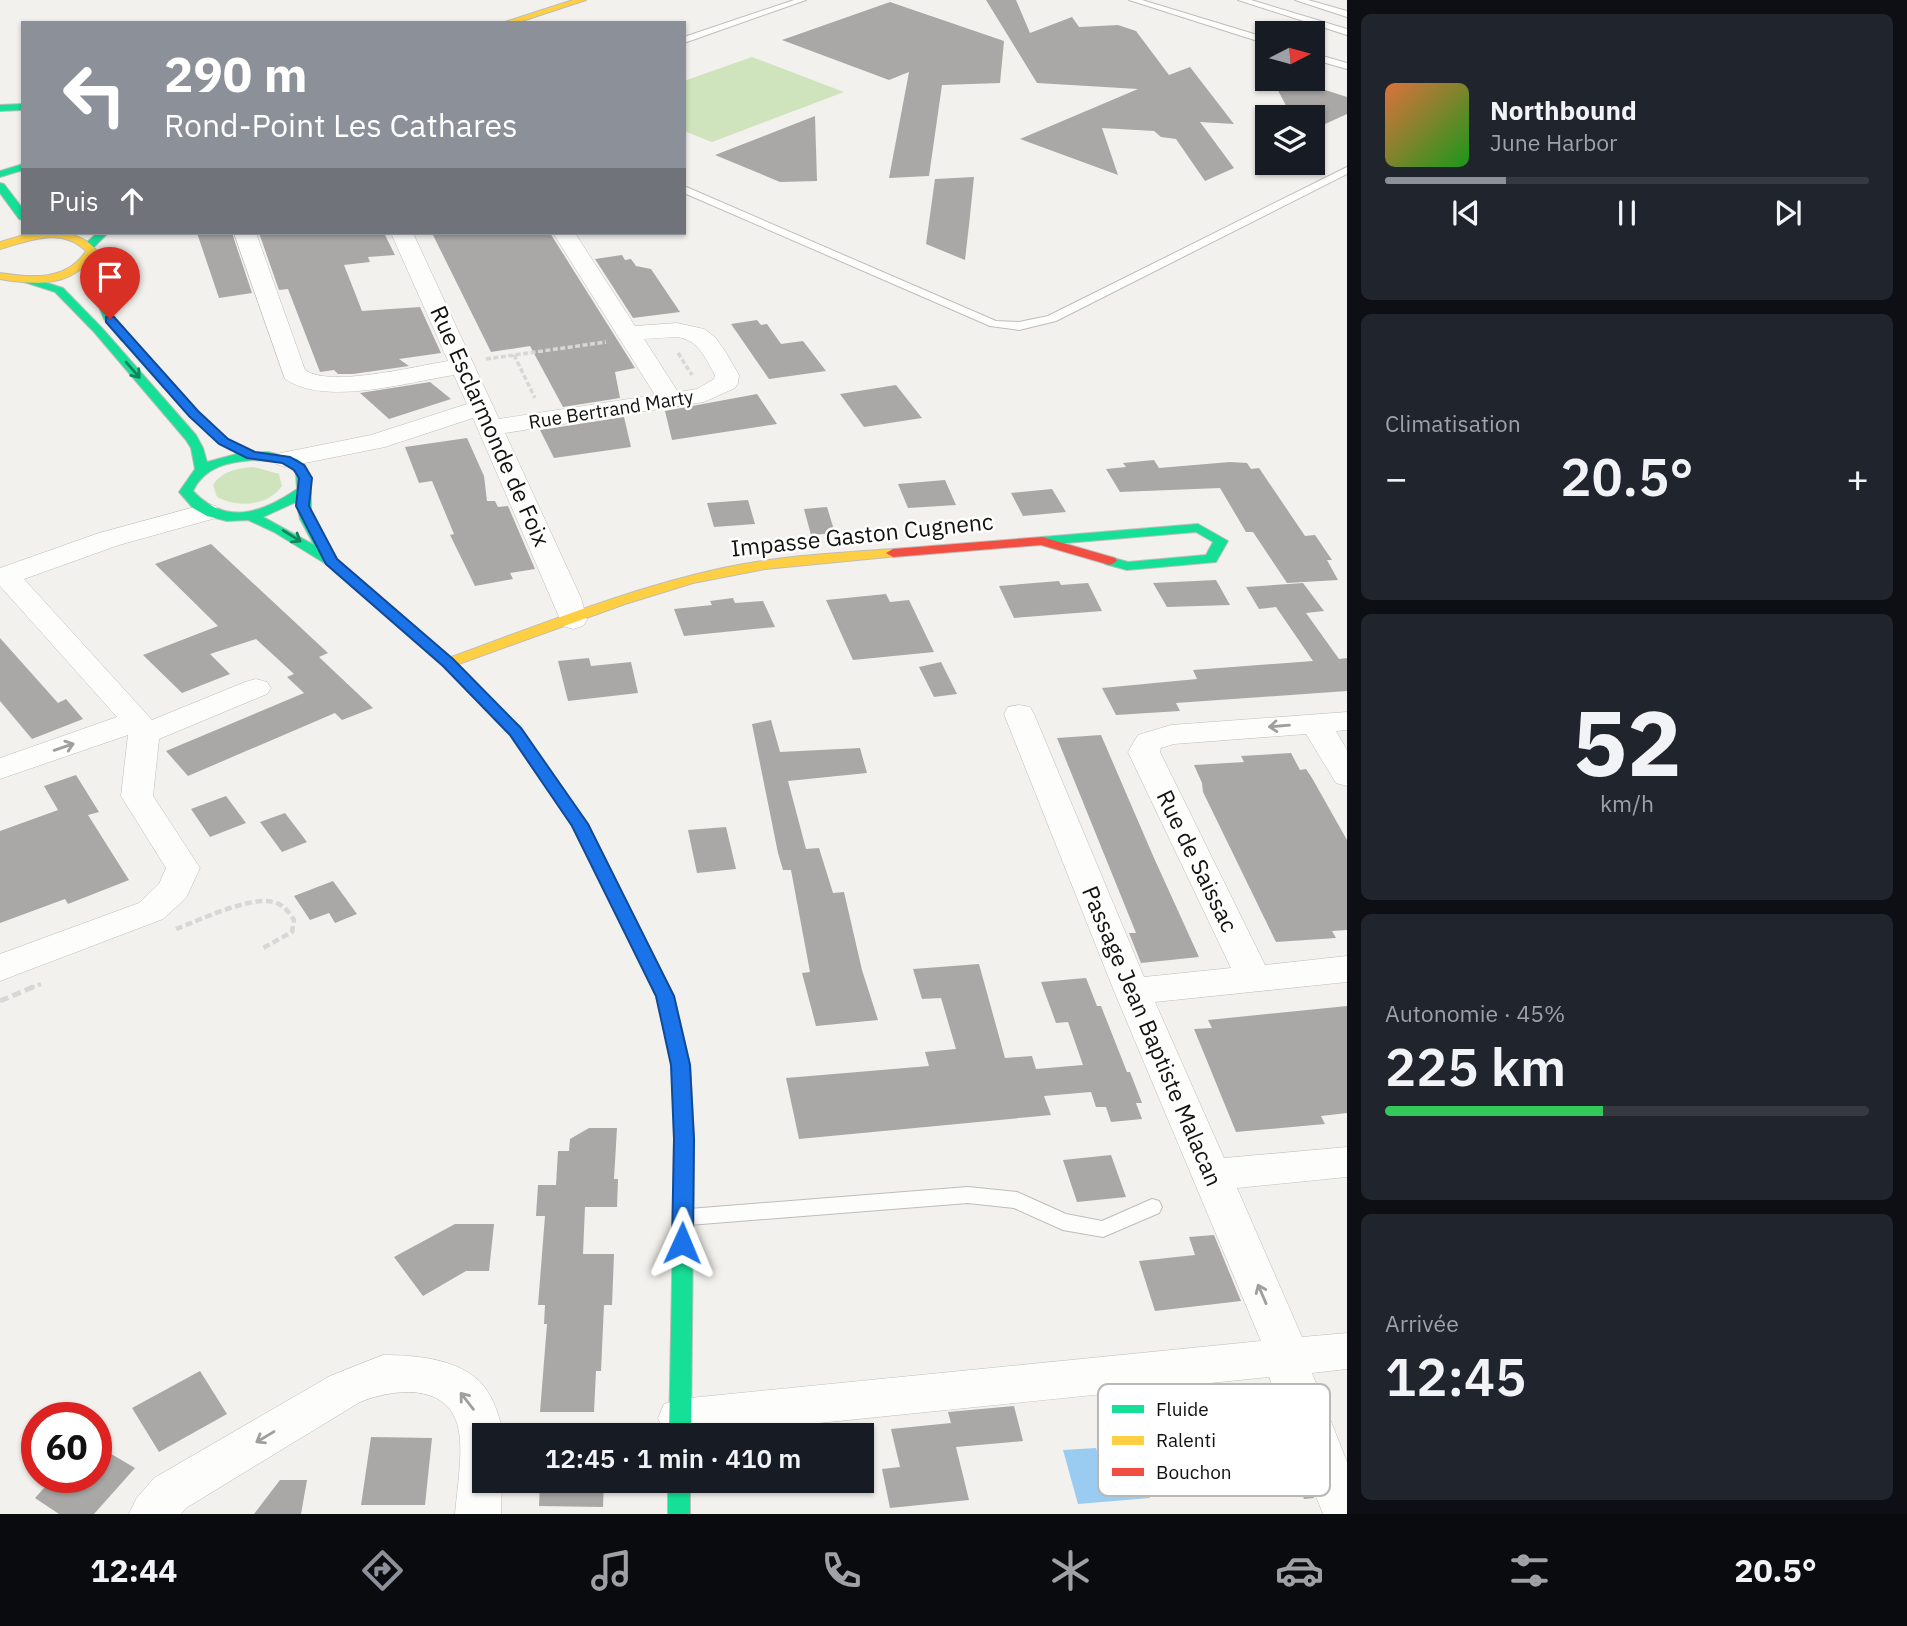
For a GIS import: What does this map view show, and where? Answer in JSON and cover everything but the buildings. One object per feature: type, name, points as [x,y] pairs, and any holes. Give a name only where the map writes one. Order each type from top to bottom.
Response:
[{"type":"main road","points":[[503,21],[552,0]]},
{"type":"main road","points":[[503,21],[582,0]]},
{"type":"main road","points":[[0,108],[21,107]]},
{"type":"main road","points":[[0,168],[21,162]]},
{"type":"main road","points":[[0,174],[21,168]]},
{"type":"main road","points":[[0,187],[21,215]]},
{"type":"main road","points":[[0,246],[39,235]]},
{"type":"main road","points":[[63,235],[76,237],[90,245]]},
{"type":"main road","points":[[90,245],[101,235]]},
{"type":"main road","points":[[28,280],[62,275],[87,262],[91,256],[90,245]]},
{"type":"main road","points":[[87,262],[110,319],[159,376]]},
{"type":"main road","points":[[0,276],[28,280],[59,290],[98,330],[191,438],[202,469]]},
{"type":"main road","points":[[223,441],[251,456]]},
{"type":"main road","points":[[304,484],[291,502],[273,511],[250,516],[206,512],[192,503],[187,492],[190,480],[202,469],[220,460],[251,456],[285,459],[299,468],[304,484],[303,506],[331,561]]},
{"type":"main road","points":[[250,516],[279,528],[331,561],[448,663],[515,732],[580,824],[665,996],[681,1065],[684,1139],[680,1423]]},
{"type":"main road","name":"Impasse Gaston Cugnenc","points":[[448,663],[653,591],[722,572],[792,561],[1198,528],[1221,541],[1211,559],[1127,566],[1042,541]]},
{"type":"main road","points":[[679,1493],[679,1514]]},
{"type":"street","points":[[245,235],[294,374],[304,381],[337,386],[464,366]]},
{"type":"street","name":"Rue Esclarmonde de Foix","points":[[403,235],[567,598],[573,620]]},
{"type":"street","points":[[565,235],[671,400]]},
{"type":"street","name":"Rue Bertrand Marty","points":[[376,442],[485,418],[705,395],[726,383],[727,375],[705,340],[692,333],[664,332],[629,336]]},
{"type":"street","points":[[285,459],[376,442]]},
{"type":"street","points":[[304,484],[376,442]]},
{"type":"street","points":[[109,539],[187,492]]},
{"type":"street","points":[[0,968],[151,911],[174,890],[183,868],[137,796],[141,728],[3,577],[109,539],[206,512]]},
{"type":"street","points":[[0,769],[141,728],[256,688]]},
{"type":"street","name":"Passage Jean Baptiste Malacan","points":[[1019,714],[1132,991],[1289,1356],[1294,1384]]},
{"type":"street","points":[[1347,721],[1315,723],[1347,776]]},
{"type":"street","name":"Rue de Saissac","points":[[1255,980],[1144,752],[1149,743],[1171,735],[1315,723]]},
{"type":"street","points":[[1132,991],[1347,969]]},
{"type":"street","points":[[1211,1175],[1347,1162]]},
{"type":"street","points":[[706,1423],[1347,1351]]},
{"type":"street","points":[[152,1514],[170,1493],[345,1389],[383,1374],[421,1374],[454,1386],[472,1403],[482,1433],[478,1514]]},
{"type":"street","name":"Passage Jean Baptiste Malacan","points":[[1330,1474],[1346,1514]]},
{"type":"lane","points":[[686,39],[802,0]]},
{"type":"lane","points":[[1133,0],[1255,37]]},
{"type":"lane","points":[[1242,0],[1347,32]]},
{"type":"lane","points":[[1299,0],[1347,14]]},
{"type":"lane","points":[[1325,59],[1347,66]]},
{"type":"lane","points":[[686,190],[993,324],[1018,326],[1052,318],[1347,170]]},
{"type":"lane","points":[[683,1218],[968,1195],[1017,1199],[1063,1222],[1102,1228],[1152,1207]]},
{"type":"path","points":[[664,332],[705,395]]},
{"type":"path","points":[[464,366],[480,360],[629,336]]},
{"type":"path","points":[[166,933],[237,908],[268,901],[284,906],[294,920],[292,932],[263,948]]},
{"type":"path","points":[[0,1001],[51,980]]},
{"type":"green space","points":[[752,57],[844,92],[712,142],[686,132],[686,80]]},
{"type":"green space","points":[[254,467],[279,474],[282,486],[276,493],[261,501],[243,504],[217,497],[213,485],[221,476],[236,469]]},
{"type":"water","points":[[1096,1448],[1098,1496],[1150,1498],[1078,1504],[1063,1450]]},
{"type":"traffic: fast","points":[[0,108],[21,107]]},
{"type":"traffic: fast","points":[[0,174],[21,168]]},
{"type":"traffic: fast","points":[[0,186],[21,214]]},
{"type":"traffic: fast","points":[[90,245],[101,235]]},
{"type":"traffic: fast","points":[[87,262],[110,319],[126,338]]},
{"type":"traffic: fast","points":[[28,280],[59,290],[98,330],[191,438],[197,448],[202,469]]},
{"type":"traffic: fast","points":[[303,491],[274,508],[243,517],[212,513],[198,505],[186,492],[202,469],[227,459],[268,456],[292,462],[303,473],[304,477],[303,500],[307,519],[330,559]]},
{"type":"traffic: fast","points":[[250,516],[279,529],[331,561],[448,663],[515,732],[580,824],[611,887]]},
{"type":"traffic: fast","points":[[1042,541],[1198,528],[1221,541],[1211,559],[1127,566],[1110,561]]},
{"type":"traffic: fast","points":[[680,1423],[683,1229]]},
{"type":"traffic: fast","points":[[679,1493],[679,1514]]},
{"type":"traffic: slow","points":[[513,21],[582,0]]},
{"type":"traffic: slow","points":[[0,246],[36,235]]},
{"type":"traffic: slow","points":[[0,276],[52,278],[76,270],[92,251],[83,242],[65,235]]},
{"type":"traffic: slow","points":[[448,663],[585,613],[689,580],[765,565],[893,553]]},
{"type":"traffic: slow","points":[[611,887],[665,996],[681,1065],[683,1229]]},
{"type":"traffic: jam","points":[[893,553],[1042,541],[1110,561]]},
{"type":"route","points":[[110,319],[193,414],[223,441],[251,456],[265,455],[285,459],[299,468],[305,478],[303,506],[331,561],[448,663],[515,732],[580,824],[665,996],[681,1065],[684,1139],[682,1243]]}]
